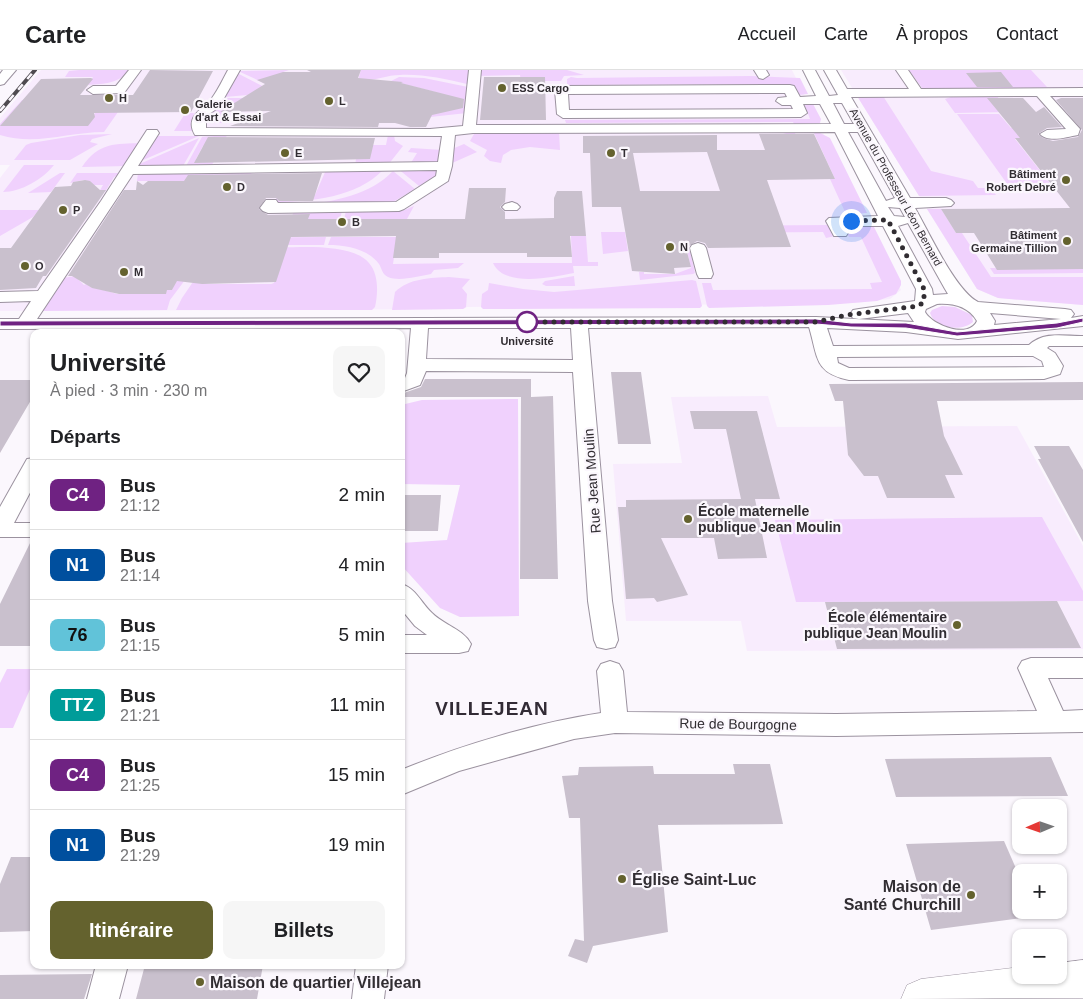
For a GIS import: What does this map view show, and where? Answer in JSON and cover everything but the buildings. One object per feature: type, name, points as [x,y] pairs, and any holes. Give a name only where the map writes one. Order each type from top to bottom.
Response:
[{"type":"main road","points":[[921,999],[1083,979]]},
{"type":"street","points":[[0,81],[10,70]]},
{"type":"street","points":[[93,90],[120,90],[134,70]]},
{"type":"street","points":[[234,70],[213,105],[203,112],[199,121],[200,132],[350,126],[449,131],[862,128]]},
{"type":"street","points":[[469,130],[475,70]]},
{"type":"street","name":"Avenue du Professeur Léon Bernard","points":[[830,70],[952,289],[983,313],[986,321],[984,327],[976,332]]},
{"type":"street","points":[[902,70],[918,93]]},
{"type":"street","points":[[744,75],[765,74]]},
{"type":"street","name":"Avenue du Professeur Léon Bernard","points":[[808,74],[825,100],[924,289],[922,304],[916,312],[918,318],[936,330]]},
{"type":"street","points":[[550,82],[552,129]]},
{"type":"street","points":[[790,89],[795,101],[801,113],[563,114],[562,90],[790,89]]},
{"type":"street","points":[[1001,92],[1012,105]]},
{"type":"street","points":[[1040,92],[1073,129],[1073,132],[1069,133],[1047,134]]},
{"type":"street","points":[[795,101],[825,100],[844,96],[918,93],[1083,92]]},
{"type":"street","points":[[271,203],[268,208],[399,206],[443,178],[449,131]]},
{"type":"street","points":[[24,324],[152,133]]},
{"type":"street","points":[[129,170],[445,166]]},
{"type":"street","points":[[879,203],[946,203]]},
{"type":"street","points":[[840,233],[834,221],[888,220],[915,222]]},
{"type":"street","points":[[698,248],[705,274]]},
{"type":"street","points":[[0,297],[43,296]]},
{"type":"street","points":[[816,322],[943,299],[970,304],[1056,313],[1083,319]]},
{"type":"street","points":[[0,324],[108,328],[420,322],[816,322],[906,326],[957,334],[1057,325],[1083,319]]},
{"type":"street","points":[[405,384],[413,381],[420,322]]},
{"type":"street","name":"Rue Jean Moulin","points":[[579,322],[600,601],[606,640]]},
{"type":"street","points":[[816,322],[830,366],[839,372],[849,374],[1044,373],[1053,370],[1054,366],[1050,357],[1043,352],[1034,350],[826,352]]},
{"type":"street","points":[[1034,350],[1044,341],[1083,341]]},
{"type":"street","points":[[416,365],[583,366]]},
{"type":"street","points":[[30,472],[0,529],[30,530]]},
{"type":"street","points":[[405,597],[424,620],[458,644],[405,644]]},
{"type":"street","points":[[1055,722],[1031,668],[1083,668]]},
{"type":"street","points":[[610,671],[615,722]]},
{"type":"street","name":"Rue de Bourgogne","points":[[405,780],[463,758],[574,728],[615,722],[836,725],[1083,721]]},
{"type":"street","points":[[103,999],[111,969]]},
{"type":"street","points":[[368,999],[372,969]]},
{"type":"shaded area","points":[[41,70],[792,70],[901,290],[890,299],[854,303],[467,307],[463,309],[0,311],[0,178],[10,165],[0,165],[0,118]]},
{"type":"shaded area","points":[[130,70],[121,78],[100,84],[88,85],[93,77],[65,77],[69,71]]},
{"type":"shaded area","points":[[289,70],[283,72],[295,77],[274,83],[264,83],[238,71]]},
{"type":"shaded area","points":[[361,70],[471,70],[469,83],[467,84],[417,75],[395,75],[358,80]]},
{"type":"shaded area","points":[[478,70],[567,70],[584,75],[564,76],[561,81],[521,81],[520,75],[477,76]]},
{"type":"shaded area","points":[[841,70],[1083,70],[1083,305],[998,298],[977,289]]},
{"type":"shaded area","points":[[909,70],[1031,70],[1047,87],[1083,87],[1083,90],[925,92]]},
{"type":"shaded area","points":[[237,73],[266,88],[248,95],[224,97]]},
{"type":"shaded area","points":[[750,76],[800,78],[808,94],[799,95],[780,84],[567,85],[567,79],[571,77]]},
{"type":"shaded area","points":[[399,77],[424,78],[468,87],[467,113],[421,118],[435,92],[391,81]]},
{"type":"shaded area","points":[[957,95],[997,96],[1007,112],[955,113],[945,99]]},
{"type":"shaded area","points":[[857,96],[883,96],[931,171],[973,181],[978,188],[991,188],[996,195],[919,196]]},
{"type":"shaded area","points":[[224,98],[243,98],[228,111],[224,123],[203,123],[207,115],[210,115]]},
{"type":"shaded area","points":[[22,100],[85,126],[96,112],[118,112],[104,132],[39,139],[13,138],[0,135],[0,124]]},
{"type":"shaded area","points":[[804,103],[813,104],[821,119],[820,123],[566,123],[565,120],[810,119]]},
{"type":"shaded area","points":[[186,112],[198,114],[195,131],[174,131]]},
{"type":"shaded area","points":[[957,114],[999,114],[1011,128],[1020,128],[1028,138],[1015,139],[1057,192],[1013,192]]},
{"type":"shaded area","points":[[793,131],[818,132],[830,138],[867,213],[846,214],[830,179],[835,179],[814,133],[795,133],[798,141],[783,134]]},
{"type":"shaded area","points":[[559,132],[560,150],[530,147],[511,150],[503,155],[501,163],[490,161],[484,156],[487,150],[470,141],[474,134],[472,133]]},
{"type":"shaded area","points":[[112,134],[92,139],[90,142],[98,144],[70,160],[14,160],[26,145],[31,143],[80,135]]},
{"type":"shaded area","points":[[227,135],[222,146],[203,146],[196,159],[215,160],[211,166],[186,166],[202,137]]},
{"type":"shaded area","points":[[388,135],[394,135],[395,141],[403,146],[388,165],[355,166],[356,159],[369,159],[373,145],[386,145]]},
{"type":"shaded area","points":[[154,136],[199,136],[136,163]]},
{"type":"shaded area","points":[[199,138],[183,166],[135,166]]},
{"type":"shaded area","points":[[142,143],[127,166],[82,167],[95,153],[108,146]]},
{"type":"shaded area","points":[[464,144],[477,152],[450,164],[452,149]]},
{"type":"shaded area","points":[[411,148],[443,150],[442,160],[428,165],[409,166],[417,153],[408,152]]},
{"type":"shaded area","points":[[24,165],[54,165],[31,184],[17,190],[3,192]]},
{"type":"shaded area","points":[[397,168],[441,168],[440,173],[419,186]]},
{"type":"shaded area","points":[[326,170],[383,170],[372,179],[347,192],[318,199],[275,202],[277,196],[315,195]]},
{"type":"shaded area","points":[[393,171],[415,189],[388,205],[304,205],[340,199],[363,191],[374,186]]},
{"type":"shaded area","points":[[249,172],[263,181],[137,181],[138,173]]},
{"type":"shaded area","points":[[60,173],[65,173],[51,192],[28,193]]},
{"type":"shaded area","points":[[77,173],[123,173],[114,177],[105,192],[99,192],[103,185],[92,185],[91,182],[83,180],[70,183]]},
{"type":"shaded area","points":[[414,206],[407,219],[344,219],[346,211],[402,211]]},
{"type":"shaded area","points":[[927,209],[941,209],[956,233],[962,233],[991,277],[1083,277],[1083,305],[998,298],[977,289]]},
{"type":"shaded area","points":[[0,210],[39,210],[33,217],[0,236]]},
{"type":"shaded area","points":[[294,211],[342,211],[340,219],[291,219]]},
{"type":"shaded area","points":[[680,221],[684,223],[695,273],[640,280],[639,272],[644,272],[644,274],[675,274],[691,268]]},
{"type":"shaded area","points":[[830,225],[835,236],[826,238],[823,232],[714,233],[712,226]]},
{"type":"shaded area","points":[[848,225],[873,225],[901,281],[896,294],[877,301],[828,305],[709,308],[707,306],[702,283],[711,283],[713,290],[872,289],[870,283],[882,282],[861,237],[849,237],[845,228]]},
{"type":"shaded area","points":[[601,232],[625,232],[628,251],[603,254]]},
{"type":"shaded area","points":[[571,236],[586,236],[588,262],[598,262],[598,266],[573,266],[574,273],[530,279],[507,276],[499,271],[493,263],[572,263]]},
{"type":"shaded area","points":[[326,237],[324,245],[261,245],[192,238]]},
{"type":"shaded area","points":[[331,237],[397,237],[393,264],[464,263],[458,268],[434,270],[431,274],[398,279],[386,276],[379,264],[363,251],[349,247],[328,245]]},
{"type":"shaded area","points":[[320,247],[349,251],[360,256],[369,263],[375,273],[377,296],[375,307],[372,310],[176,310],[197,276],[207,284],[274,283],[284,252],[264,248]]},
{"type":"shaded area","points":[[990,268],[1083,269],[1083,273],[994,274]]},
{"type":"shaded area","points":[[179,275],[188,276],[170,300],[167,310],[42,311],[63,278],[75,276],[84,285],[117,294],[165,294],[167,290],[172,290]]},
{"type":"shaded area","points":[[574,276],[575,286],[546,286],[542,284],[545,281]]},
{"type":"shaded area","points":[[449,277],[470,279],[462,288],[467,294],[466,307],[463,309],[392,310],[395,292],[401,287],[413,281]]},
{"type":"shaded area","points":[[696,281],[702,306],[700,308],[483,309],[481,307],[482,294],[488,290],[489,283],[554,292]]},
{"type":"shaded area","points":[[942,306],[955,307],[972,315],[973,322],[956,328],[937,323],[930,313],[932,310]]},
{"type":"shaded area","points":[[768,396],[777,427],[1017,426],[1083,546],[1083,649],[747,651],[741,621],[626,621],[613,464],[682,463],[671,397]]},
{"type":"shaded area","points":[[518,399],[519,616],[460,617],[440,608],[405,569],[405,543],[447,540],[460,485],[405,484],[405,404],[422,400]]},
{"type":"shaded area","points":[[1042,517],[1083,591],[1083,601],[796,602],[775,520]]},
{"type":"shaded area","points":[[7,669],[30,669],[30,689],[13,728],[0,728],[0,683]]},
{"type":"railway","points":[[0,111],[35,70]]},
{"type":"bus line","name":"C4","points":[[0,324],[816,322],[906,326],[946,333],[967,334],[1083,321]]},
{"type":"place","name":"ESS Cargo","points":[[502,88]]},
{"type":"place","name":"H","points":[[109,98]]},
{"type":"place","name":"L","points":[[329,101]]},
{"type":"place","name":"Galerie d'art & Essai","points":[[185,110]]},
{"type":"place","name":"E","points":[[285,153]]},
{"type":"place","name":"T","points":[[611,153]]},
{"type":"place","name":"Bâtiment Robert Debré","points":[[1066,180]]},
{"type":"place","name":"D","points":[[227,187]]},
{"type":"place","name":"P","points":[[63,210]]},
{"type":"place","name":"B","points":[[342,222]]},
{"type":"place","name":"Bâtiment Germaine Tillion","points":[[1067,241]]},
{"type":"place","name":"N","points":[[670,247]]},
{"type":"place","name":"O","points":[[25,266]]},
{"type":"place","name":"M","points":[[124,272]]},
{"type":"place","name":"Université","points":[[527,322]]},
{"type":"place","name":"École maternelle publique Jean Moulin","points":[[688,519]]},
{"type":"place","name":"École élémentaire publique Jean Moulin","points":[[957,625]]},
{"type":"place","name":"Église Saint-Luc","points":[[622,879]]},
{"type":"place","name":"Maison de Santé Churchill","points":[[971,895]]},
{"type":"place","name":"Maison de quartier Villejean","points":[[200,982]]},
{"type":"district","name":"VILLEJEAN","points":[[492,708]]},
{"type":"route","points":[[527,322],[816,322],[847,315],[918,306],[924,302],[924,289],[888,220],[851,221]]}]
